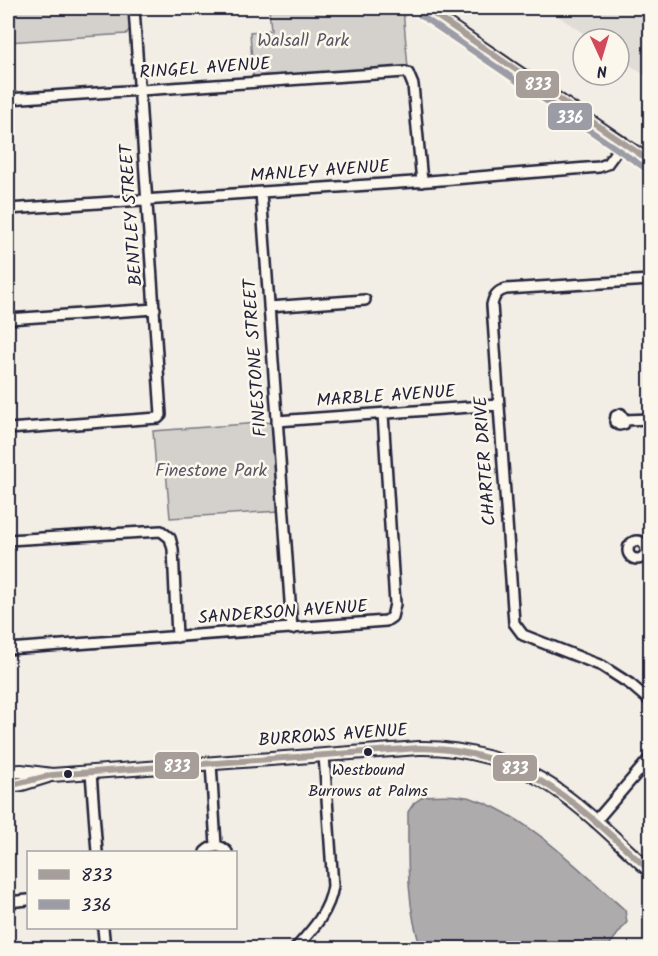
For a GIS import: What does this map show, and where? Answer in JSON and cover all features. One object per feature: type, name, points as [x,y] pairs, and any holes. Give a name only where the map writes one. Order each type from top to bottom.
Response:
[{"type":"street","name":"BENTLEY STREET","points":[[8,429],[158,418],[161,415],[134,8]]},
{"type":"street","points":[[425,8],[651,161]]},
{"type":"street","name":"RINGEL AVENUE","points":[[8,99],[405,72],[408,73],[413,85],[422,182]]},
{"type":"street","name":"MANLEY AVENUE","points":[[8,209],[422,182],[600,167],[607,164],[623,142]]},
{"type":"street","name":"FINESTONE STREET","points":[[261,192],[292,628]]},
{"type":"street","name":"CHARTER DRIVE","points":[[651,280],[500,291],[494,296],[492,305],[516,628],[523,635],[602,666],[651,701]]},
{"type":"street","points":[[269,307],[365,300]]},
{"type":"street","points":[[8,319],[155,309]]},
{"type":"street","name":"MARBLE AVENUE","points":[[277,421],[498,405]]},
{"type":"street","name":"SANDERSON AVENUE","points":[[8,649],[379,623],[392,616],[395,611],[383,414]]},
{"type":"street","points":[[625,420],[651,419]]},
{"type":"street","points":[[8,540],[161,531],[170,538],[173,549],[177,637]]},
{"type":"street","name":"BURROWS AVENUE","points":[[8,772],[21,771],[52,775],[433,748],[462,751],[489,757],[534,776],[554,788],[651,871]]},
{"type":"street","points":[[296,948],[321,920],[329,904],[333,885],[324,755]]},
{"type":"street","points":[[595,822],[651,758]]},
{"type":"street","points":[[211,764],[216,846]]},
{"type":"street","points":[[91,772],[97,851]]},
{"type":"street","name":"BURROWS AVENUE","points":[[8,786],[52,775]]},
{"type":"street","points":[[206,851],[216,846],[226,851]]},
{"type":"street","points":[[8,902],[27,900]]},
{"type":"street","points":[[103,929],[105,948]]},
{"type":"shaded area","points":[[546,8],[650,8],[650,79],[631,66],[631,27],[574,27]]},
{"type":"shaded area","points":[[424,796],[468,797],[495,807],[515,819],[554,847],[625,910],[627,922],[607,948],[421,948],[410,898],[408,812],[414,803]]},
{"type":"green space","points":[[8,8],[129,8],[130,29],[126,34],[8,42]]},
{"type":"green space","name":"Walsall Park","points":[[269,8],[400,8],[403,10],[408,68],[253,76],[250,32],[271,30]]},
{"type":"green space","name":"Finestone Park","points":[[273,422],[280,511],[170,518],[166,470],[156,470],[153,431]]},
{"type":"transit line","name":"833","points":[[425,8],[650,161]]},
{"type":"transit line","name":"336","points":[[420,15],[645,168]]},
{"type":"transit line","name":"833","points":[[8,786],[52,775],[419,748],[457,751],[490,758],[520,770],[547,785],[598,823],[650,871]]},
{"type":"place","name":"Westbound Burrows at Palms","points":[[368,752]]}]
